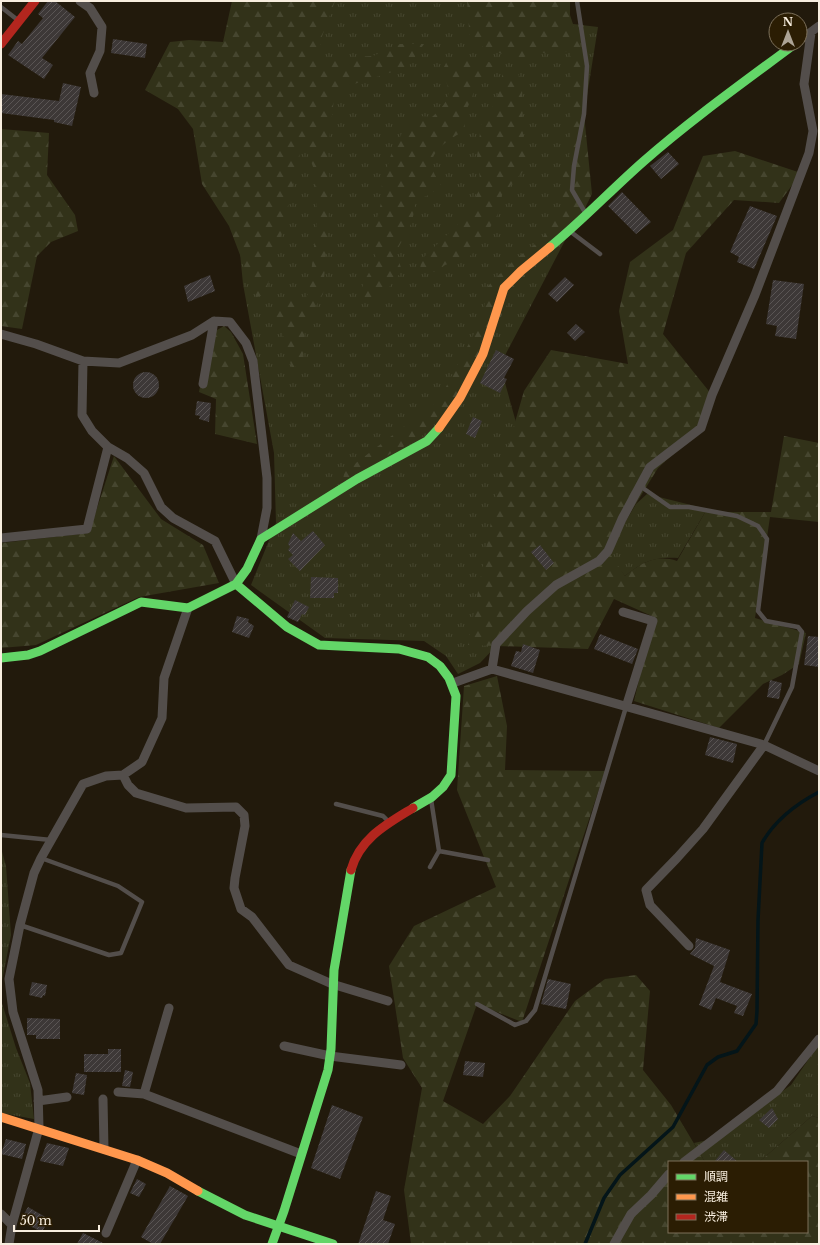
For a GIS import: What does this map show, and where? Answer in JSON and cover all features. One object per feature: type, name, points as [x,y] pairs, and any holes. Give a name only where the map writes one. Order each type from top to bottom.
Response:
[{"type":"street","points":[[1,44],[20,22],[35,1]]},
{"type":"street","points":[[80,1],[90,8],[102,27],[100,50],[90,73],[94,93]]},
{"type":"street","points":[[808,35],[819,26]]},
{"type":"street","points":[[492,669],[496,644],[527,611],[556,585],[599,561],[608,551],[622,519],[650,467],[701,428],[712,395],[755,295],[809,153],[813,131],[804,84],[811,33]]},
{"type":"street","points":[[261,539],[357,479],[427,441],[438,430],[460,398],[483,354],[504,288],[570,231],[643,162],[681,130],[784,52]]},
{"type":"street","points":[[203,384],[214,320]]},
{"type":"street","points":[[1,334],[36,344],[83,361],[119,363],[192,335],[214,320],[230,322],[246,343],[253,360],[267,478],[267,508],[261,539],[247,569],[236,584],[188,608],[141,602],[40,652],[1,658]]},
{"type":"street","points":[[83,361],[82,415],[92,432],[108,447],[127,458],[144,473],[161,507],[173,518],[215,542],[236,584],[274,617],[318,645],[414,651],[430,657],[444,668],[453,683],[456,696],[451,775],[447,784],[431,797],[389,822],[367,841],[357,855],[351,870],[339,930],[332,984],[330,1056],[324,1089],[301,1154],[280,1226],[272,1244]]},
{"type":"street","points":[[1,538],[87,529],[108,447]]},
{"type":"street","points":[[9,1244],[12,1224],[39,1128],[38,1090],[13,1012],[9,979],[20,925],[34,873],[83,784],[106,776],[124,775],[142,762],[162,718],[164,678],[188,608]]},
{"type":"street","points":[[623,612],[653,621],[626,707]]},
{"type":"street","points":[[453,683],[492,669],[764,745],[819,771]]},
{"type":"street","points":[[689,946],[650,905],[646,890],[702,829],[764,745]]},
{"type":"street","points":[[124,775],[128,785],[136,793],[186,808],[236,807],[244,815],[245,826],[234,888],[241,909],[252,917],[289,965],[332,984],[388,1002]]},
{"type":"street","points":[[144,1094],[169,1008]]},
{"type":"street","points":[[685,1161],[777,1091],[819,1039]]},
{"type":"street","points":[[284,1046],[330,1056],[401,1065]]},
{"type":"street","points":[[118,1092],[144,1094],[301,1154]]},
{"type":"street","points":[[38,1101],[67,1097]]},
{"type":"street","points":[[103,1099],[104,1149]]},
{"type":"street","points":[[1,1117],[137,1160],[167,1173],[219,1203],[245,1215],[333,1244]]},
{"type":"street","points":[[106,1233],[137,1160]]},
{"type":"street","points":[[614,1244],[631,1214],[651,1195],[668,1175]]},
{"type":"street","points":[[1,1214],[12,1224]]},
{"type":"lane","points":[[577,1],[587,66],[584,114],[574,166],[572,190],[586,215]]},
{"type":"lane","points":[[1,7],[20,22]]},
{"type":"lane","points":[[570,231],[600,254]]},
{"type":"lane","points":[[640,486],[670,507],[689,507],[737,516],[758,526],[767,539],[758,611],[766,621],[798,627],[802,632],[792,687],[764,745]]},
{"type":"lane","points":[[477,1004],[515,1025],[526,1021],[535,1010],[626,707]]},
{"type":"lane","points":[[430,867],[439,850],[431,797]]},
{"type":"lane","points":[[336,804],[383,816],[389,822]]},
{"type":"lane","points":[[1,835],[52,840]]},
{"type":"lane","points":[[439,850],[488,860]]},
{"type":"lane","points":[[20,925],[109,955],[121,953],[142,902],[118,886],[41,858]]},
{"type":"green space","points":[[232,1],[335,1],[321,39],[319,59],[373,56],[400,44],[424,44],[408,67],[335,90],[328,149],[330,197],[323,294],[305,324],[303,362],[292,369],[282,332],[273,310],[284,297],[303,303],[309,292],[317,220],[315,172],[303,140],[285,221],[265,295],[256,297],[229,226],[202,184],[193,129],[178,109],[145,90],[170,42],[189,40],[223,42]]},
{"type":"green space","points":[[259,1],[521,1],[532,19],[598,27],[582,127],[586,215],[570,231],[500,365],[524,451],[523,618],[480,663],[458,674],[446,656],[424,641],[325,638],[251,585],[276,523],[274,453],[243,284],[224,87]]},
{"type":"green space","points":[[467,1],[570,1],[570,15],[587,66],[584,114],[592,194],[581,216],[517,285],[460,398],[421,437],[379,460],[343,483],[344,472],[439,400],[482,319],[488,286],[514,260],[542,239],[563,204],[561,181],[570,152],[571,51],[541,53],[515,59],[470,42]]},
{"type":"green space","points":[[459,57],[482,60],[499,65],[491,80],[477,84],[467,109],[464,131],[446,142],[436,152],[433,158],[433,171],[441,186],[429,195],[416,200],[412,222],[396,252],[402,271],[377,302],[361,300],[363,283],[377,259],[370,245],[381,203],[382,183],[391,155],[405,127],[418,116],[432,117],[446,102],[449,92],[448,86],[441,73],[447,61]]},
{"type":"green space","points":[[516,68],[522,84],[523,135],[529,165],[502,195],[500,210],[479,247],[470,256],[445,265],[436,272],[420,272],[421,260],[458,224],[470,209],[481,186],[477,157],[481,125],[494,104],[502,85],[502,74]]},
{"type":"green space","points":[[1,129],[49,133],[47,175],[75,215],[78,231],[51,242],[37,256],[22,329],[1,326]]},
{"type":"green space","points":[[735,151],[801,173],[779,203],[734,200],[686,253],[663,334],[712,395],[701,428],[658,468],[605,554],[608,551],[625,576],[637,567],[649,561],[656,559],[669,559],[677,561],[707,509],[719,512],[771,512],[784,436],[819,443],[819,522],[770,517],[755,618],[806,633],[799,664],[782,675],[763,684],[719,728],[634,701],[654,617],[614,599],[588,649],[468,645],[500,474],[524,391],[551,350],[628,364],[619,311],[630,262],[673,230],[703,156]]},
{"type":"green space","points":[[224,326],[231,332],[243,354],[257,444],[215,434],[216,399],[199,392],[210,334]]},
{"type":"green space","points":[[114,456],[161,519],[203,545],[219,583],[139,597],[36,645],[1,648],[1,543],[89,533]]},
{"type":"green space","points":[[647,494],[707,509],[678,558],[662,558],[644,563],[625,576],[607,553],[636,504]]},
{"type":"green space","points":[[497,676],[507,726],[505,770],[605,771],[522,1022],[477,1004],[443,1101],[483,1124],[510,1096],[575,1001],[605,979],[636,975],[650,991],[643,1070],[671,1105],[704,1161],[668,1161],[668,1233],[808,1233],[808,1161],[760,1161],[812,1116],[819,1118],[819,1244],[411,1244],[404,1190],[422,1088],[403,1058],[389,966],[414,926],[496,887],[457,790],[464,686]]},
{"type":"green space","points":[[1,848],[6,866],[11,935],[1,986]]},
{"type":"green space","points":[[1,1000],[16,1048],[30,1083],[34,1119],[1,1113]]},
{"type":"green space","points":[[819,1044],[819,1118],[812,1116],[760,1161],[704,1161],[694,1143],[717,1138],[791,1085]]},
{"type":"building","points":[[48,1],[55,1],[75,17],[42,58],[53,65],[44,79],[8,55],[18,41],[22,44],[43,18],[38,14]]},
{"type":"building","points":[[113,39],[147,44],[145,58],[111,53]]},
{"type":"building","points":[[63,83],[81,87],[72,126],[54,122],[54,120],[1,113],[1,94],[59,101]]},
{"type":"building","points":[[668,152],[679,164],[661,179],[650,166]]},
{"type":"building","points":[[622,192],[651,222],[636,234],[608,206]]},
{"type":"building","points":[[750,206],[777,216],[754,269],[737,262],[739,257],[730,252]]},
{"type":"building","points":[[210,275],[215,291],[188,302],[184,286]]},
{"type":"building","points":[[565,277],[574,285],[557,302],[548,294]]},
{"type":"building","points":[[773,280],[804,284],[796,339],[775,336],[777,326],[766,324]]},
{"type":"building","points":[[576,324],[585,332],[575,341],[567,333]]},
{"type":"building","points":[[496,350],[514,359],[504,378],[507,379],[500,393],[480,383]]},
{"type":"building","points":[[146,372],[155,376],[159,385],[155,394],[146,398],[137,394],[133,385],[137,376]]},
{"type":"building","points":[[197,401],[211,403],[209,422],[199,419],[200,416],[195,415]]},
{"type":"building","points":[[473,417],[482,421],[475,438],[466,434]]},
{"type":"building","points":[[313,531],[325,545],[300,571],[288,559],[293,555],[288,550],[290,547],[288,544],[293,533],[301,541]]},
{"type":"building","points":[[540,545],[554,563],[546,570],[531,552]]},
{"type":"building","points":[[311,577],[338,578],[338,593],[334,593],[334,598],[310,598]]},
{"type":"building","points":[[295,600],[309,607],[305,615],[302,614],[298,622],[287,617]]},
{"type":"building","points":[[237,616],[249,619],[248,622],[254,626],[249,638],[232,632]]},
{"type":"building","points":[[600,634],[638,649],[632,664],[594,649]]},
{"type":"building","points":[[808,636],[819,637],[819,667],[804,665]]},
{"type":"building","points":[[523,644],[540,650],[533,673],[511,666],[516,651],[521,652]]},
{"type":"building","points":[[770,680],[782,683],[779,699],[767,697]]},
{"type":"building","points":[[710,737],[737,744],[733,763],[705,755]]},
{"type":"building","points":[[696,938],[730,950],[720,982],[752,994],[743,1016],[734,1013],[737,1006],[716,998],[711,1010],[699,1005],[714,966],[690,954],[695,948]]},
{"type":"building","points":[[548,979],[571,984],[566,1009],[541,1004]]},
{"type":"building","points":[[32,982],[47,985],[45,996],[43,995],[42,998],[29,995]]},
{"type":"building","points":[[27,1018],[60,1019],[60,1039],[36,1039],[36,1035],[27,1035]]},
{"type":"building","points":[[108,1049],[121,1049],[121,1072],[84,1072],[84,1054],[108,1054]]},
{"type":"building","points":[[465,1061],[485,1063],[483,1077],[463,1075]]},
{"type":"building","points":[[125,1070],[133,1072],[130,1087],[122,1086]]},
{"type":"building","points":[[76,1073],[87,1075],[84,1095],[72,1093]]},
{"type":"building","points":[[332,1105],[363,1117],[340,1179],[311,1168]]},
{"type":"building","points":[[772,1108],[778,1119],[769,1128],[759,1120]]},
{"type":"building","points":[[6,1139],[26,1144],[22,1159],[1,1154]]},
{"type":"building","points":[[47,1143],[69,1148],[63,1166],[40,1161]]},
{"type":"building","points":[[724,1150],[737,1161],[715,1161]]},
{"type":"building","points":[[137,1179],[146,1184],[139,1197],[130,1193]]},
{"type":"building","points":[[170,1186],[188,1196],[160,1244],[153,1244],[141,1237]]},
{"type":"building","points":[[376,1191],[391,1196],[383,1220],[395,1224],[388,1244],[358,1244]]},
{"type":"building","points":[[28,1207],[49,1219],[42,1232],[20,1221]]},
{"type":"building","points":[[83,1233],[105,1244],[77,1244]]},
{"type":"waterway","points":[[585,1244],[604,1198],[620,1175],[673,1127],[707,1065],[718,1057],[737,1051],[756,1024],[758,920],[762,843],[773,827],[787,813],[819,792]]},
{"type":"traffic: fast","points":[[550,247],[662,145],[784,52]]},
{"type":"traffic: fast","points":[[1,658],[28,655],[40,651],[141,602],[188,608],[236,584],[247,569],[261,539],[357,479],[427,441],[439,428]]},
{"type":"traffic: fast","points":[[236,584],[287,627],[319,645],[399,649],[428,657],[440,666],[449,678],[456,696],[451,775],[443,787],[432,797],[413,808]]},
{"type":"traffic: fast","points":[[272,1244],[284,1211],[328,1070],[331,1049],[334,970],[351,870]]},
{"type":"traffic: fast","points":[[198,1191],[245,1215],[333,1244]]},
{"type":"traffic: slow","points":[[439,428],[460,398],[483,354],[504,288],[521,271],[550,247]]},
{"type":"traffic: slow","points":[[1,1117],[137,1160],[167,1173],[198,1191]]},
{"type":"traffic: jam","points":[[1,44],[35,1]]},
{"type":"traffic: jam","points":[[351,870],[355,859],[368,841],[384,826],[413,808]]}]
